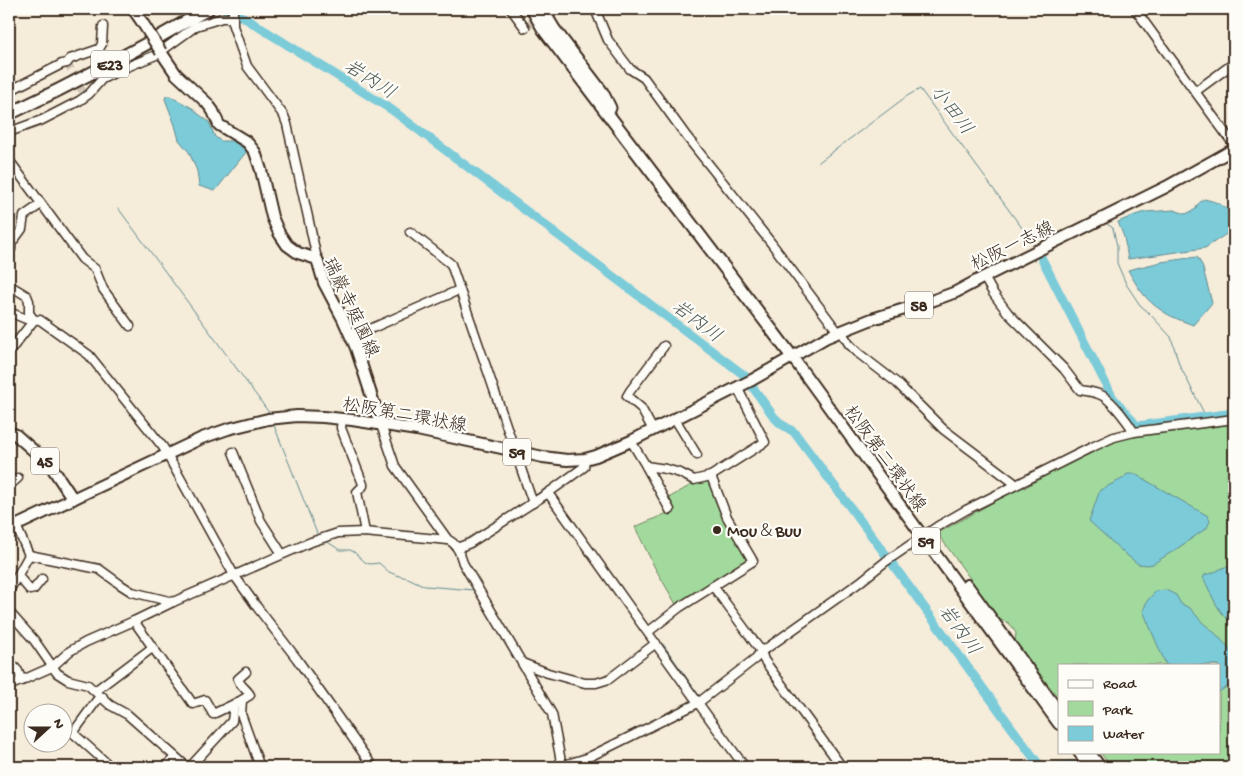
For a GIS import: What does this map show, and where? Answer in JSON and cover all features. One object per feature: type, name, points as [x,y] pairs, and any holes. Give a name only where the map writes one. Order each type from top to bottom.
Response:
[{"type":"highway","name":"E23","points":[[9,106],[93,65],[193,9]]},
{"type":"highway","name":"E23","points":[[9,114],[104,67],[208,9]]},
{"type":"highway","points":[[524,9],[544,30],[796,356]]},
{"type":"highway","points":[[532,9],[544,30]]},
{"type":"highway","points":[[542,9],[554,29],[602,92],[608,106],[796,356]]},
{"type":"main road","name":"瑞巌寺庭園線","points":[[133,9],[176,74],[207,103],[219,125],[247,142],[255,152],[272,217],[279,234],[287,245],[298,252],[317,259],[324,283],[352,337],[381,425]]},
{"type":"main road","name":"松阪一志線","points":[[796,356],[827,337],[872,318],[956,292],[1166,187],[1234,149]]},
{"type":"main road","name":"松阪第二環状線","points":[[10,525],[73,499],[221,431],[272,419],[305,416],[342,418],[417,430],[552,459],[585,459],[631,442],[745,385],[796,356],[1058,711]]},
{"type":"main road","name":"45","points":[[9,432],[16,435],[51,466],[73,499]]},
{"type":"main road","name":"松阪第二環状線","points":[[926,534],[1058,723]]},
{"type":"main road","points":[[1080,754],[1090,767]]},
{"type":"main road","points":[[1090,754],[1100,767]]},
{"type":"street","points":[[233,9],[233,26],[247,66],[284,116],[287,124],[317,259]]},
{"type":"street","points":[[511,9],[525,28]]},
{"type":"street","points":[[595,9],[608,40],[630,69],[644,78],[677,124],[849,344],[898,383],[943,429],[1015,485]]},
{"type":"street","points":[[1135,9],[1234,145]]},
{"type":"street","points":[[9,132],[42,120],[80,101],[102,79],[161,52],[196,26],[222,18],[232,18]]},
{"type":"street","points":[[9,91],[67,63],[70,59],[99,49],[102,44],[104,26]]},
{"type":"street","points":[[1196,91],[1234,63]]},
{"type":"street","points":[[9,160],[82,259],[95,269],[103,289],[130,326]]},
{"type":"street","points":[[9,252],[11,244],[22,230],[24,216],[41,204]]},
{"type":"street","points":[[410,232],[452,264],[459,290],[533,503]]},
{"type":"street","points":[[984,277],[1008,314],[1064,369],[1080,390],[1103,396],[1134,432]]},
{"type":"street","points":[[9,285],[27,296],[29,313],[34,320]]},
{"type":"street","points":[[352,337],[459,290]]},
{"type":"street","points":[[9,312],[26,319],[40,320],[89,355],[168,454],[234,574],[373,767]]},
{"type":"street","points":[[9,352],[34,320]]},
{"type":"street","points":[[653,430],[641,408],[628,396],[664,346]]},
{"type":"street","points":[[646,466],[680,473],[694,480],[711,476],[765,442],[745,385]]},
{"type":"street","points":[[342,418],[341,428],[364,484],[357,492],[365,532]]},
{"type":"street","points":[[676,419],[697,455]]},
{"type":"street","points":[[381,425],[395,466],[448,540],[457,548],[463,563],[552,714],[562,767],[587,758],[701,701],[756,658],[761,651],[885,562],[966,510],[1114,437],[1134,432],[1234,419]]},
{"type":"street","points":[[631,442],[670,510]]},
{"type":"street","points":[[234,452],[261,521],[282,554]]},
{"type":"street","points":[[457,548],[470,543],[548,493],[584,467],[585,459]]},
{"type":"street","points":[[648,632],[680,607],[753,561],[728,517],[711,476]]},
{"type":"street","points":[[9,486],[18,478]]},
{"type":"street","points":[[548,493],[658,646],[701,701],[746,767]]},
{"type":"street","points":[[10,525],[18,530],[29,555]]},
{"type":"street","points":[[9,686],[52,667],[70,651],[86,642],[234,574],[335,534],[365,532],[448,540]]},
{"type":"street","points":[[29,555],[99,569],[132,592],[173,602]]},
{"type":"street","points":[[9,591],[29,555]]},
{"type":"street","points":[[18,576],[30,590],[34,589],[42,579]]},
{"type":"street","points":[[713,586],[842,767]]},
{"type":"street","points":[[9,612],[34,640],[57,673],[68,680],[88,685],[110,705],[128,715],[189,767],[232,721],[238,702]]},
{"type":"street","points":[[134,621],[193,704],[205,700],[214,714],[250,695],[238,680],[246,672]]},
{"type":"street","points":[[524,666],[585,683],[596,683],[609,679],[658,646]]},
{"type":"street","points":[[95,691],[152,648]]},
{"type":"street","points":[[9,661],[18,671],[22,681]]},
{"type":"street","points":[[103,697],[97,700],[73,733],[109,767]]},
{"type":"street","points":[[238,702],[260,767]]},
{"type":"street","points":[[165,767],[175,757]]},
{"type":"green space","points":[[1234,424],[1234,767],[1111,767],[1101,754],[1220,754],[1220,664],[1058,664],[1058,698],[1015,641],[1016,633],[1009,623],[1000,620],[940,537],[940,532],[1022,486],[1025,488],[1033,480],[1109,443],[1128,437]]},
{"type":"green space","points":[[708,478],[749,560],[677,606],[655,568],[635,527],[672,511],[667,499],[696,482]]},
{"type":"water","points":[[166,96],[170,96],[194,109],[209,122],[215,137],[221,141],[233,141],[247,151],[215,191],[199,186],[197,171],[189,152],[179,140],[165,99]]},
{"type":"water","points":[[1204,199],[1217,203],[1227,210],[1234,218],[1234,229],[1205,248],[1128,259],[1124,237],[1118,222],[1146,212],[1174,210],[1186,214],[1196,209],[1197,205]]},
{"type":"water","points":[[1197,257],[1202,265],[1212,303],[1193,325],[1172,317],[1151,302],[1134,281],[1128,270],[1161,262]]},
{"type":"water","points":[[1127,474],[1135,474],[1208,516],[1210,521],[1207,528],[1153,564],[1138,564],[1089,521],[1100,490],[1124,478]]},
{"type":"water","points":[[1225,567],[1234,567],[1234,624],[1219,609],[1203,577]]},
{"type":"water","points":[[1166,590],[1176,595],[1181,604],[1190,608],[1231,650],[1234,656],[1234,682],[1220,691],[1220,664],[1166,664],[1143,611],[1147,601],[1156,591]]},
{"type":"waterway","name":"岩内川","points":[[226,9],[243,17],[392,110],[744,375],[774,417],[794,432],[1042,767]]},
{"type":"waterway","name":"小田川","points":[[819,162],[907,96],[920,89],[1036,247]]},
{"type":"waterway","points":[[118,208],[270,414]]},
{"type":"waterway","points":[[1104,222],[1113,228],[1117,246],[1117,263],[1126,284],[1140,305],[1171,337],[1179,364],[1206,417]]},
{"type":"waterway","name":"小田川","points":[[1040,255],[1113,398],[1137,426],[1234,413]]},
{"type":"waterway","points":[[273,423],[318,536]]},
{"type":"waterway","points":[[326,541],[340,550],[354,552],[365,562],[370,564],[379,563],[389,572],[425,586],[474,590],[517,664],[520,665]]},
{"type":"waterway","points":[[662,646],[663,644],[700,697]]},
{"type":"waterway","points":[[570,683],[594,688],[607,684],[656,649]]},
{"type":"waterway","points":[[703,702],[710,714]]},
{"type":"waterway","points":[[729,739],[751,767]]},
{"type":"waterway","name":"岩内川","points":[[1052,767],[1072,765],[1077,767]]},
{"type":"tunnel","points":[[525,28],[553,9]]},
{"type":"tunnel","points":[[67,63],[85,96]]},
{"type":"place","name":"Mou＆Buu","points":[[717,530]]}]
